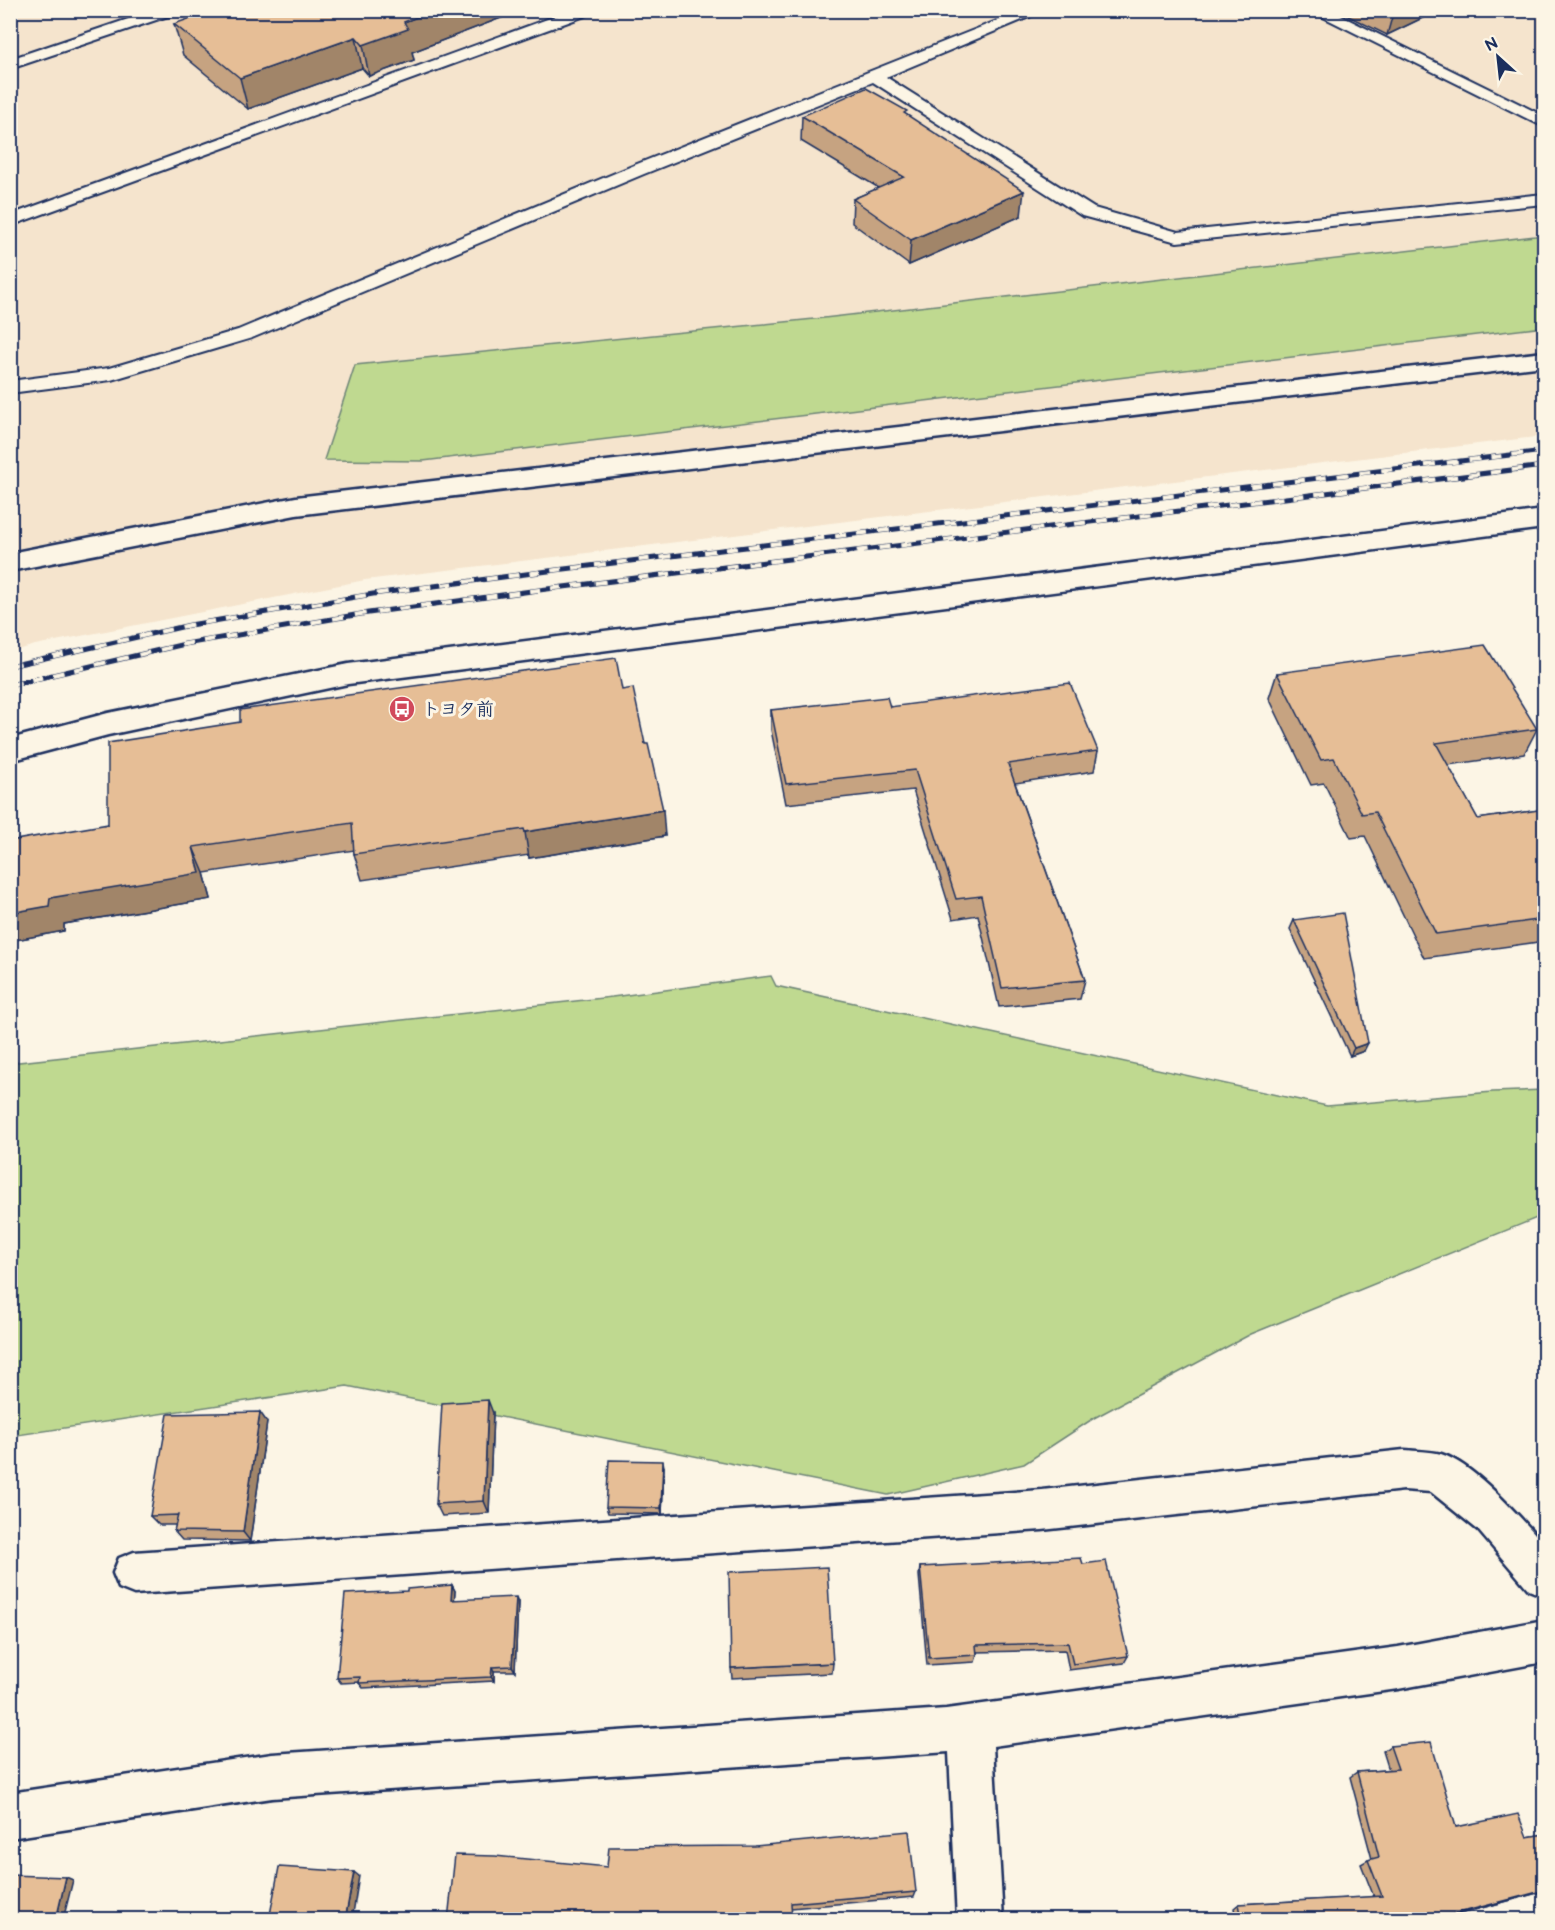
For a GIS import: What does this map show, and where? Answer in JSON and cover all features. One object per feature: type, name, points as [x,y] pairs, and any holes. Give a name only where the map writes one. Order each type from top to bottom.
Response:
[{"type":"street","points":[[10,562],[297,506],[1545,359]]},
{"type":"street","points":[[10,750],[108,724],[348,674],[1545,519]]},
{"type":"street","points":[[134,1573],[1042,1510],[1404,1470],[1439,1473],[1492,1516],[1545,1575]]},
{"type":"street","points":[[10,1816],[272,1776],[946,1731],[1398,1668],[1545,1641]]},
{"type":"street","points":[[970,1727],[980,1920]]},
{"type":"lane","points":[[10,64],[172,10]]},
{"type":"lane","points":[[10,221],[588,10]]},
{"type":"lane","points":[[10,387],[111,374],[245,334],[638,170],[1039,10]]},
{"type":"lane","points":[[1316,10],[1545,122]]},
{"type":"lane","points":[[874,76],[1088,212],[1176,237],[1545,199]]},
{"type":"shaded area","points":[[11,11],[1544,11],[1544,436],[365,580],[35,645],[11,652]]},
{"type":"green space","points":[[1544,235],[1544,327],[423,461],[324,460],[355,365],[824,318]]},
{"type":"green space","points":[[771,976],[776,986],[1327,1106],[1544,1090],[1544,1215],[1251,1334],[1094,1418],[1024,1464],[888,1495],[347,1386],[11,1436],[10,1063],[612,997]]},
{"type":"building","points":[[214,10],[435,10],[404,22],[408,29],[363,45],[356,37],[240,78],[174,24]]},
{"type":"building","points":[[866,88],[907,111],[904,113],[1024,191],[911,240],[853,199],[904,177],[802,116]]},
{"type":"building","points":[[1485,645],[1537,729],[1436,743],[1478,819],[1545,809],[1545,919],[1436,934],[1375,812],[1362,814],[1334,758],[1321,760],[1277,673]]},
{"type":"building","points":[[616,658],[622,690],[633,688],[663,810],[525,832],[524,829],[354,854],[352,823],[193,847],[200,873],[50,898],[49,906],[10,913],[10,841],[108,824],[108,743],[240,722],[240,710]]},
{"type":"building","points":[[1070,683],[1098,751],[1008,764],[1085,980],[1002,988],[981,896],[956,899],[915,770],[786,784],[771,710],[887,697],[890,707]]},
{"type":"building","points":[[1343,913],[1368,1043],[1354,1048],[1294,920]]},
{"type":"building","points":[[488,1400],[484,1501],[436,1504],[442,1403]]},
{"type":"building","points":[[260,1412],[243,1532],[174,1531],[178,1515],[150,1516],[168,1414]]},
{"type":"building","points":[[609,1460],[663,1461],[661,1508],[606,1507]]},
{"type":"building","points":[[1081,1558],[1083,1564],[1106,1561],[1128,1656],[1073,1664],[1068,1643],[976,1645],[977,1655],[929,1658],[920,1567]]},
{"type":"building","points":[[827,1567],[833,1663],[731,1668],[729,1572]]},
{"type":"building","points":[[452,1585],[451,1600],[516,1597],[512,1666],[492,1667],[491,1677],[359,1683],[360,1677],[337,1678],[345,1594],[407,1591],[407,1589]]},
{"type":"building","points":[[1431,1742],[1456,1827],[1518,1814],[1527,1837],[1545,1834],[1545,1890],[1432,1920],[1128,1920],[1148,1919],[1148,1916],[1241,1914],[1239,1904],[1382,1896],[1368,1860],[1379,1857],[1357,1772],[1398,1769],[1390,1746]]},
{"type":"building","points":[[909,1831],[916,1892],[791,1903],[792,1920],[448,1920],[455,1855],[495,1856],[607,1867],[609,1847],[755,1846]]},
{"type":"building","points":[[279,1867],[354,1872],[345,1920],[269,1920]]},
{"type":"building","points":[[10,1875],[66,1877],[56,1920],[10,1920]]},
{"type":"railway","points":[[10,666],[190,625],[373,594],[1544,451]]},
{"type":"railway","points":[[10,685],[185,644],[361,614],[1544,466]]},
{"type":"place","name":"トヨタ前","points":[[402,709]]}]
